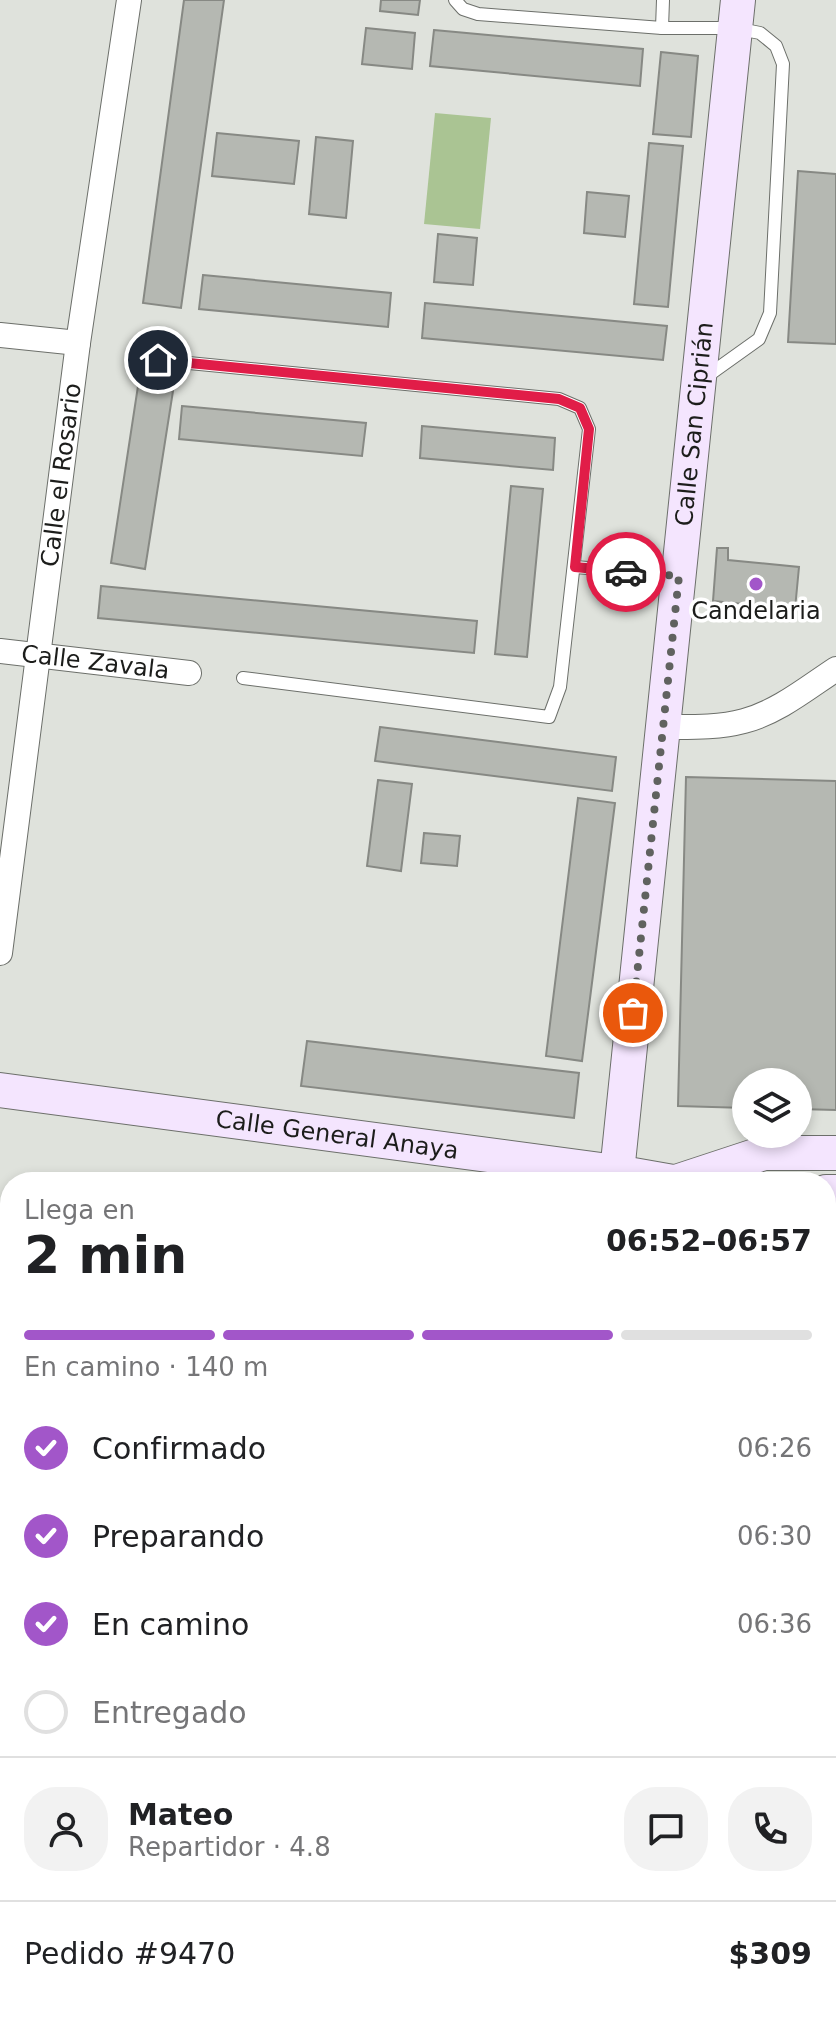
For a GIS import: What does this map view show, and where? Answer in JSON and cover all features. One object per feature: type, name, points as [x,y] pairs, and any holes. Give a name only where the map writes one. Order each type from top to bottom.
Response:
[{"type":"street","name":"Calle el Rosario","points":[[0,953],[78,343],[129,0]]},
{"type":"street","name":"Calle San Ciprián","points":[[617,1172],[736,14]]},
{"type":"street","points":[[0,335],[78,343]]},
{"type":"street","name":"Calle Zavala","points":[[0,651],[189,673]]},
{"type":"street","points":[[663,727],[744,721],[778,707],[836,669]]},
{"type":"street","name":"Calle General Anaya","points":[[0,1090],[581,1172]]},
{"type":"street","name":"Calle General Anaya","points":[[705,1172],[764,1153],[836,1153]]},
{"type":"lane","points":[[455,0],[463,9],[478,14],[662,28],[736,14],[776,46],[783,64],[770,313],[759,339],[700,381]]},
{"type":"lane","points":[[662,28],[663,0]]},
{"type":"lane","points":[[158,360],[559,399],[580,408],[589,429],[560,687],[549,717],[243,678]]},
{"type":"lane","points":[[575,567],[679,576]]},
{"type":"green space","points":[[435,113],[491,118],[480,229],[424,224]]},
{"type":"building","points":[[184,0],[224,0],[181,308],[143,303]]},
{"type":"building","points":[[381,0],[420,0],[418,15],[380,11]]},
{"type":"building","points":[[366,28],[415,33],[412,69],[362,64]]},
{"type":"building","points":[[434,30],[643,49],[640,86],[430,66]]},
{"type":"building","points":[[661,52],[698,56],[691,137],[653,134]]},
{"type":"building","points":[[217,133],[299,141],[294,184],[212,176]]},
{"type":"building","points":[[316,137],[353,141],[346,218],[309,214]]},
{"type":"building","points":[[649,143],[683,146],[668,307],[634,304]]},
{"type":"building","points":[[798,171],[836,174],[836,344],[788,342]]},
{"type":"building","points":[[587,192],[629,196],[625,237],[584,233]]},
{"type":"building","points":[[438,234],[477,238],[473,285],[434,282]]},
{"type":"building","points":[[203,275],[391,293],[388,327],[199,309]]},
{"type":"building","points":[[425,303],[667,326],[663,360],[422,338]]},
{"type":"building","points":[[138,386],[173,391],[145,569],[111,563]]},
{"type":"building","points":[[182,406],[366,423],[362,456],[179,439]]},
{"type":"building","points":[[422,426],[555,438],[553,470],[420,458]]},
{"type":"building","points":[[511,486],[543,489],[527,657],[495,654]]},
{"type":"building","name":"Candelaria","points":[[717,548],[728,548],[728,560],[799,567],[795,609],[713,601]]},
{"type":"building","points":[[101,586],[477,621],[474,653],[98,618]]},
{"type":"building","points":[[380,727],[616,757],[612,791],[375,761]]},
{"type":"building","points":[[686,777],[836,781],[836,1110],[812,1109],[812,1068],[732,1068],[732,1108],[678,1106]]},
{"type":"building","points":[[378,780],[412,784],[401,871],[367,866]]},
{"type":"building","points":[[578,798],[615,803],[582,1061],[546,1056]]},
{"type":"building","points":[[424,833],[460,836],[457,866],[421,863]]},
{"type":"building","points":[[307,1041],[579,1073],[574,1118],[301,1086]]},
{"type":"way so far","points":[[626,572],[679,576],[633,1013]]},
{"type":"place","name":"Candelaria","points":[[756,584]]},
{"type":"route","points":[[158,360],[559,399],[580,408],[589,429],[575,567],[626,572]]}]
